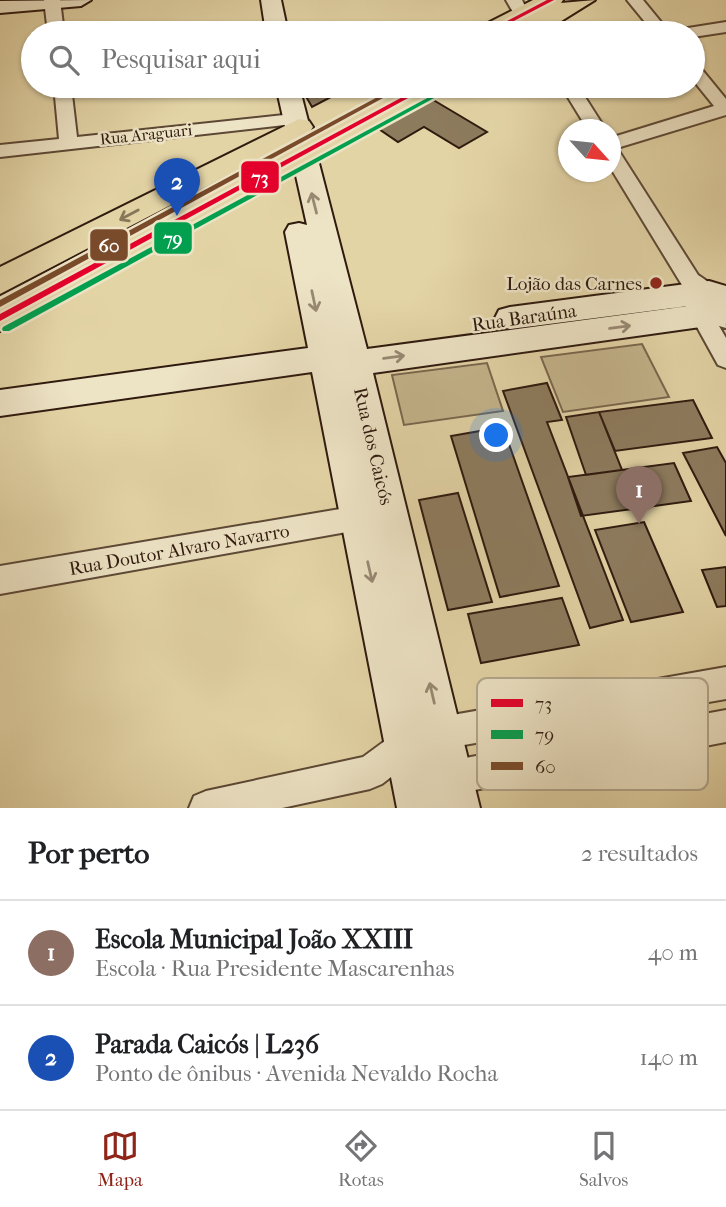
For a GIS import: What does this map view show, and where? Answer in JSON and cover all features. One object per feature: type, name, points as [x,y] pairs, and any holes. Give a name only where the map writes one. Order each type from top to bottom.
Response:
[{"type":"highway","points":[[527,21],[551,0]]},
{"type":"highway","points":[[529,21],[583,0]]},
{"type":"highway","points":[[0,282],[357,98]]},
{"type":"highway","points":[[0,318],[277,137],[391,98]]},
{"type":"street","points":[[0,7],[26,2],[81,0]]},
{"type":"street","points":[[253,0],[257,21]]},
{"type":"street","points":[[271,0],[275,21]]},
{"type":"street","points":[[635,0],[652,21]]},
{"type":"street","points":[[52,1],[54,21]]},
{"type":"street","points":[[705,30],[726,27]]},
{"type":"street","points":[[621,141],[725,109],[705,85]]},
{"type":"street","points":[[63,98],[69,143]]},
{"type":"street","name":"Rua dos Caicós","points":[[269,98],[277,137],[344,354],[432,776]]},
{"type":"street","name":"Rua dos Caicós","points":[[277,137],[285,98]]},
{"type":"street","points":[[577,98],[590,119]]},
{"type":"street","name":"Rua Araguari","points":[[0,151],[69,143],[277,137]]},
{"type":"street","points":[[621,166],[711,303],[726,359]]},
{"type":"street","name":"Rua Baraúna","points":[[0,403],[711,303]]},
{"type":"street","name":"Rua dos Caicós","points":[[344,354],[358,518],[432,776]]},
{"type":"street","name":"Rua Doutor Alvaro Navarro","points":[[0,579],[358,518]]},
{"type":"street","points":[[708,689],[726,683]]},
{"type":"street","points":[[708,729],[726,726]]},
{"type":"street","points":[[432,776],[477,762]]},
{"type":"street","points":[[206,808],[370,772],[432,776],[477,768]]},
{"type":"shaded area","points":[[642,344],[669,397],[563,412],[541,357]]},
{"type":"shaded area","points":[[487,363],[503,411],[404,425],[392,375]]},
{"type":"building","points":[[307,98],[329,98],[312,107]]},
{"type":"building","points":[[430,98],[487,132],[459,148],[424,127],[398,142],[376,127]]},
{"type":"building","points":[[547,383],[562,420],[547,422],[623,620],[590,628],[503,391]]},
{"type":"building","points":[[693,400],[712,438],[615,451],[599,412]]},
{"type":"building","points":[[599,412],[622,470],[586,475],[566,417]]},
{"type":"building","points":[[503,427],[559,586],[500,597],[451,436]]},
{"type":"building","points":[[717,447],[726,463],[726,536],[683,453]]},
{"type":"building","points":[[674,463],[691,501],[581,516],[568,477]]},
{"type":"building","points":[[458,493],[492,602],[448,610],[419,500]]},
{"type":"building","points":[[644,522],[683,612],[631,622],[595,530]]},
{"type":"building","points":[[726,567],[726,606],[717,607],[702,570]]},
{"type":"building","points":[[562,598],[579,645],[481,663],[468,614]]},
{"type":"transit line","name":"73","points":[[510,21],[551,0]]},
{"type":"transit line","name":"60","points":[[0,304],[380,98]]},
{"type":"transit line","name":"73","points":[[0,318],[405,98]]},
{"type":"transit line","name":"79","points":[[6,329],[431,98]]},
{"type":"place","name":"Parada Caicós | L236","points":[[177,216]]},
{"type":"place","name":"Lojão das Carnes","points":[[656,283]]},
{"type":"place","name":"Escola Municipal João XXIII","points":[[639,524]]}]
